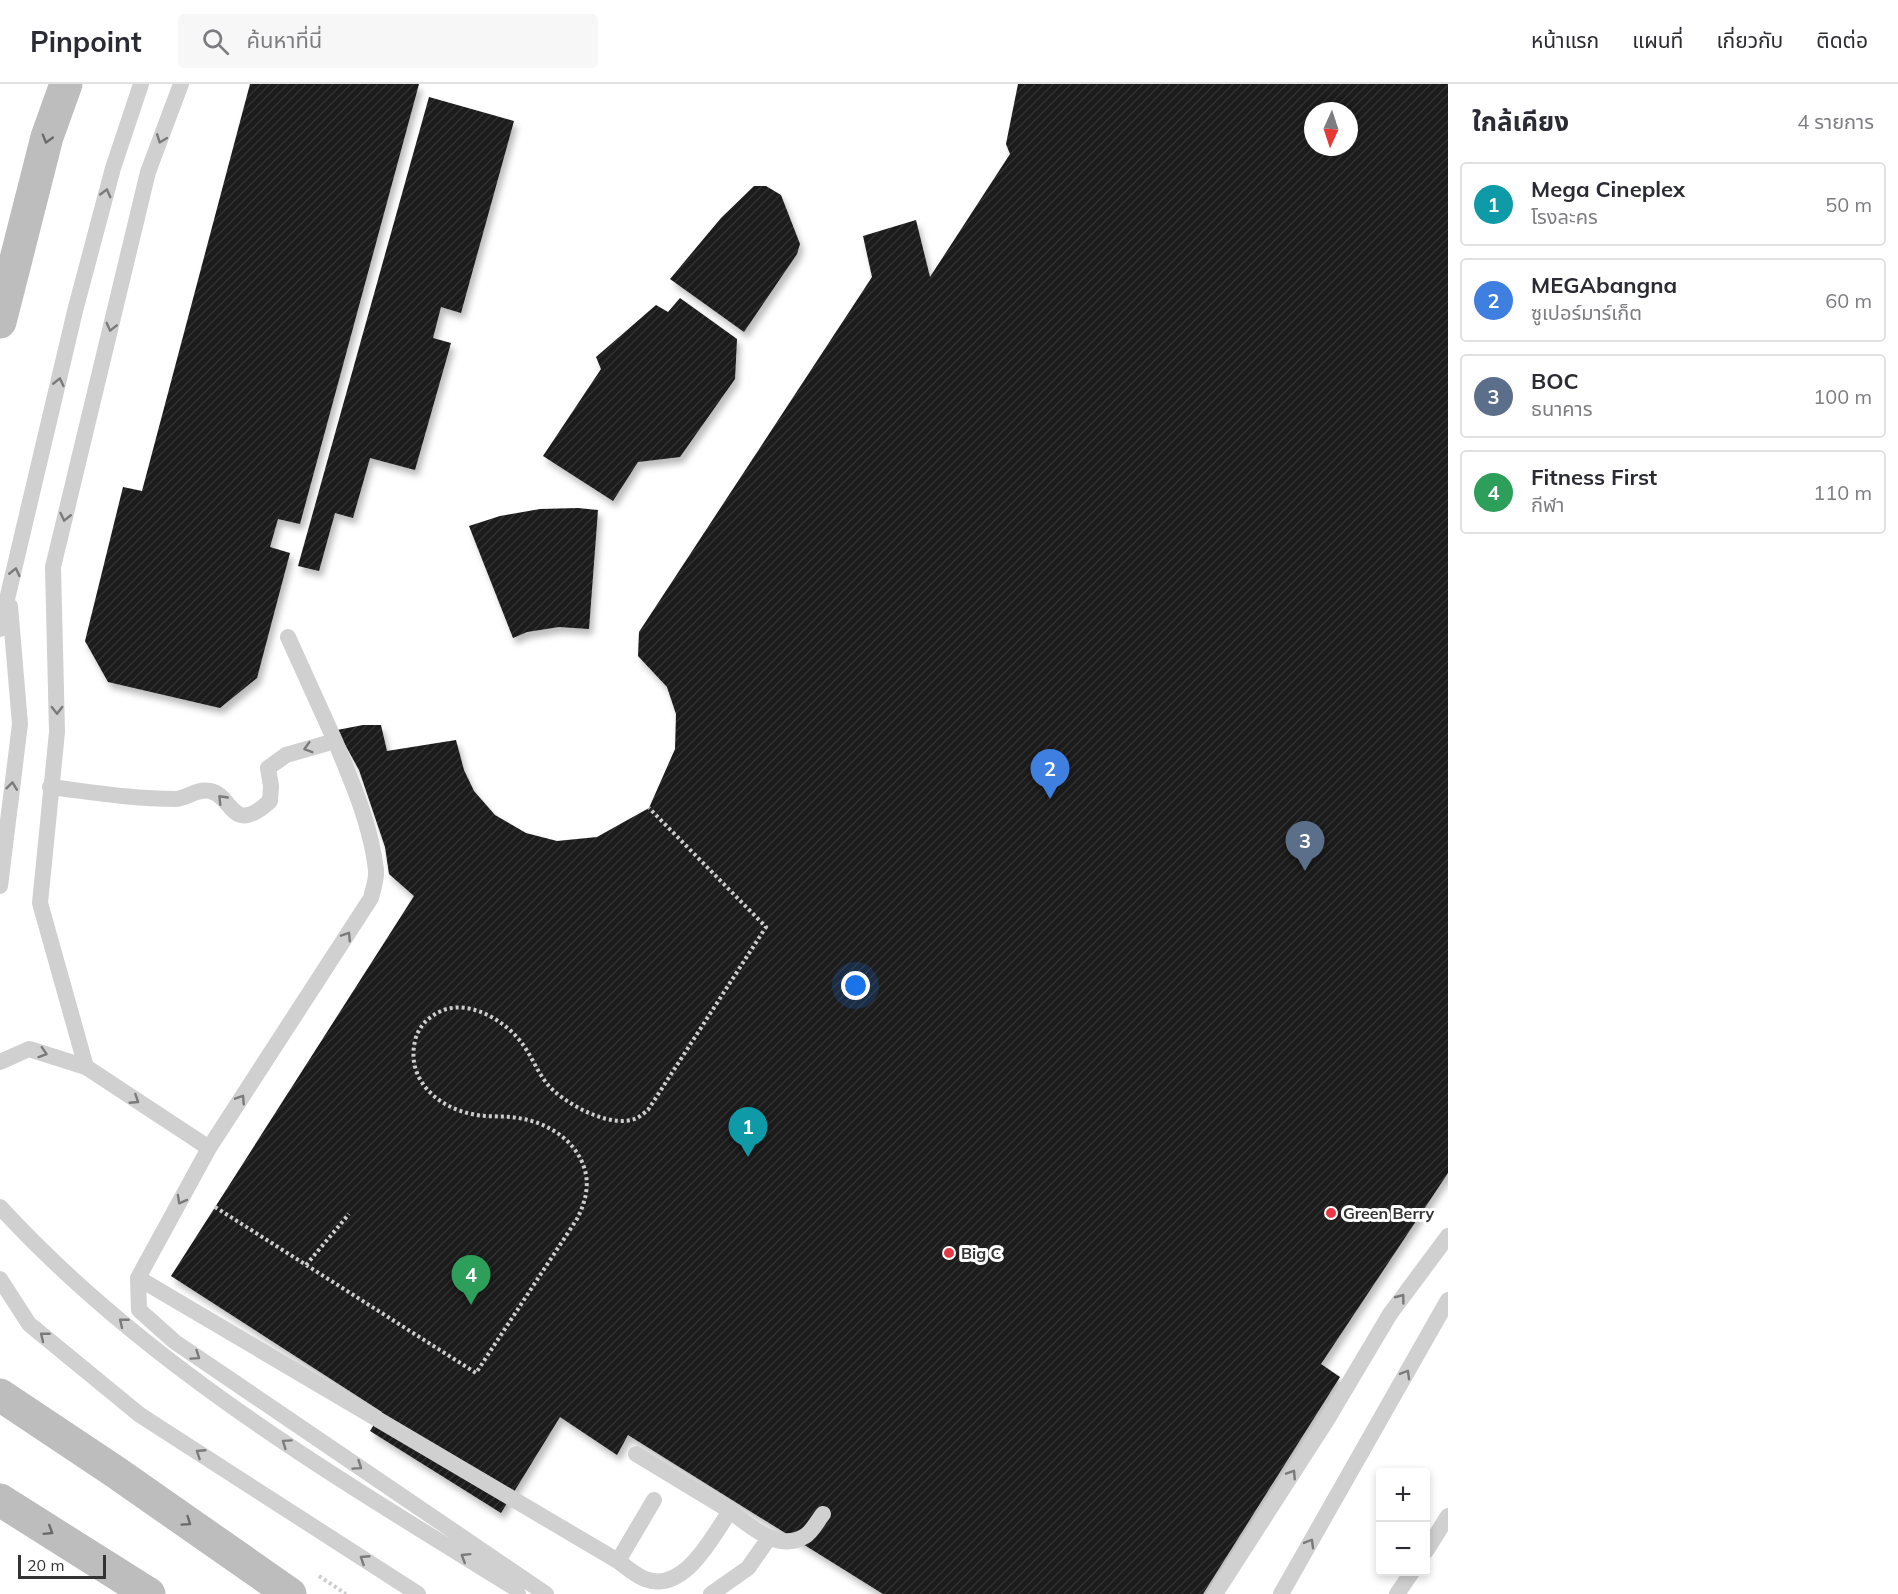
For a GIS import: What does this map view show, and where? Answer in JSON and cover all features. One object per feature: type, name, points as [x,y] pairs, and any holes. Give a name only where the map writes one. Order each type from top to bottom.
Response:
[{"type":"main road","points":[[0,322],[47,137],[66,84]]},
{"type":"main road","points":[[0,1376],[114,1471]]},
{"type":"main road","points":[[0,1395],[289,1592]]},
{"type":"main road","points":[[0,1500],[149,1594]]},
{"type":"lane","points":[[0,629],[75,311],[113,168],[141,84]]},
{"type":"lane","points":[[86,1067],[40,903],[57,732],[53,567],[148,172],[181,84]]},
{"type":"lane","points":[[0,886],[20,724],[9,597]]},
{"type":"lane","points":[[288,637],[335,741],[365,822],[376,872],[371,898],[209,1148],[138,1278],[139,1310],[175,1342],[546,1594]]},
{"type":"lane","points":[[50,786],[120,796],[178,800],[204,790],[214,791],[235,813],[248,815],[260,811],[270,801],[271,786],[268,768],[286,755],[335,741]]},
{"type":"lane","points":[[0,1062],[29,1049],[86,1067],[209,1148]]},
{"type":"lane","points":[[0,1207],[36,1246],[96,1301],[185,1372],[334,1476],[515,1588],[518,1594]]},
{"type":"lane","points":[[1215,1594],[1327,1420],[1390,1314],[1448,1236]]},
{"type":"lane","points":[[138,1278],[645,1579],[661,1582],[680,1577],[697,1559],[730,1511]]},
{"type":"lane","points":[[0,1279],[29,1324],[140,1415],[415,1592]]},
{"type":"lane","points":[[1281,1594],[1448,1300]]},
{"type":"lane","points":[[636,1454],[730,1511],[769,1538],[782,1543],[807,1536],[823,1514]]},
{"type":"lane","points":[[618,1561],[654,1500]]},
{"type":"lane","points":[[1430,1543],[1448,1516]]},
{"type":"lane","points":[[711,1594],[748,1568],[769,1538]]},
{"type":"lane","points":[[1397,1594],[1409,1576]]},
{"type":"path","points":[[215,1207],[476,1373],[586,1202],[585,1167],[570,1142],[555,1131],[517,1118],[473,1115],[439,1101],[426,1090],[416,1074],[415,1042],[419,1029],[438,1012],[450,1008],[467,1008],[485,1013],[503,1025],[521,1042],[554,1091],[586,1112],[622,1121],[637,1118],[648,1110],[766,927],[649,807]]},
{"type":"path","points":[[306,1265],[349,1214]]},
{"type":"path","points":[[319,1576],[346,1594]]},
{"type":"building","points":[[250,84],[419,84],[300,524],[278,519],[270,547],[290,553],[257,678],[220,708],[108,682],[85,641],[123,487],[142,491]]},
{"type":"building","points":[[1018,84],[1448,84],[1448,1173],[1321,1364],[1340,1377],[1203,1594],[883,1594],[628,1435],[617,1455],[560,1417],[501,1513],[370,1431],[382,1412],[171,1276],[414,896],[389,874],[385,847],[359,770],[337,730],[363,725],[381,725],[387,751],[456,740],[464,770],[474,791],[495,815],[526,833],[557,841],[597,837],[649,808],[675,749],[676,714],[667,687],[638,656],[639,632],[872,277],[863,236],[916,220],[930,277],[1010,154],[1006,144]]},
{"type":"building","points":[[429,97],[514,121],[461,313],[441,307],[433,338],[451,343],[415,470],[370,458],[353,518],[335,513],[319,571],[298,566]]},
{"type":"building","points":[[754,186],[766,186],[781,195],[800,244],[797,254],[744,332],[670,279],[721,218]]},
{"type":"building","points":[[680,298],[737,339],[735,379],[680,457],[638,462],[613,501],[543,456],[601,369],[596,357],[656,305],[668,312]]},
{"type":"building","points":[[540,509],[598,510],[589,629],[559,627],[527,632],[513,638],[469,526],[500,516]]},
{"type":"place","name":"MEGAbangna","points":[[1050,799]]},
{"type":"place","name":"BOC","points":[[1305,871]]},
{"type":"place","name":"Mega Cineplex","points":[[748,1157]]},
{"type":"place","name":"Green Berry","points":[[1331,1213]]},
{"type":"place","name":"Big C","points":[[949,1253]]},
{"type":"place","name":"Fitness First","points":[[471,1305]]}]
